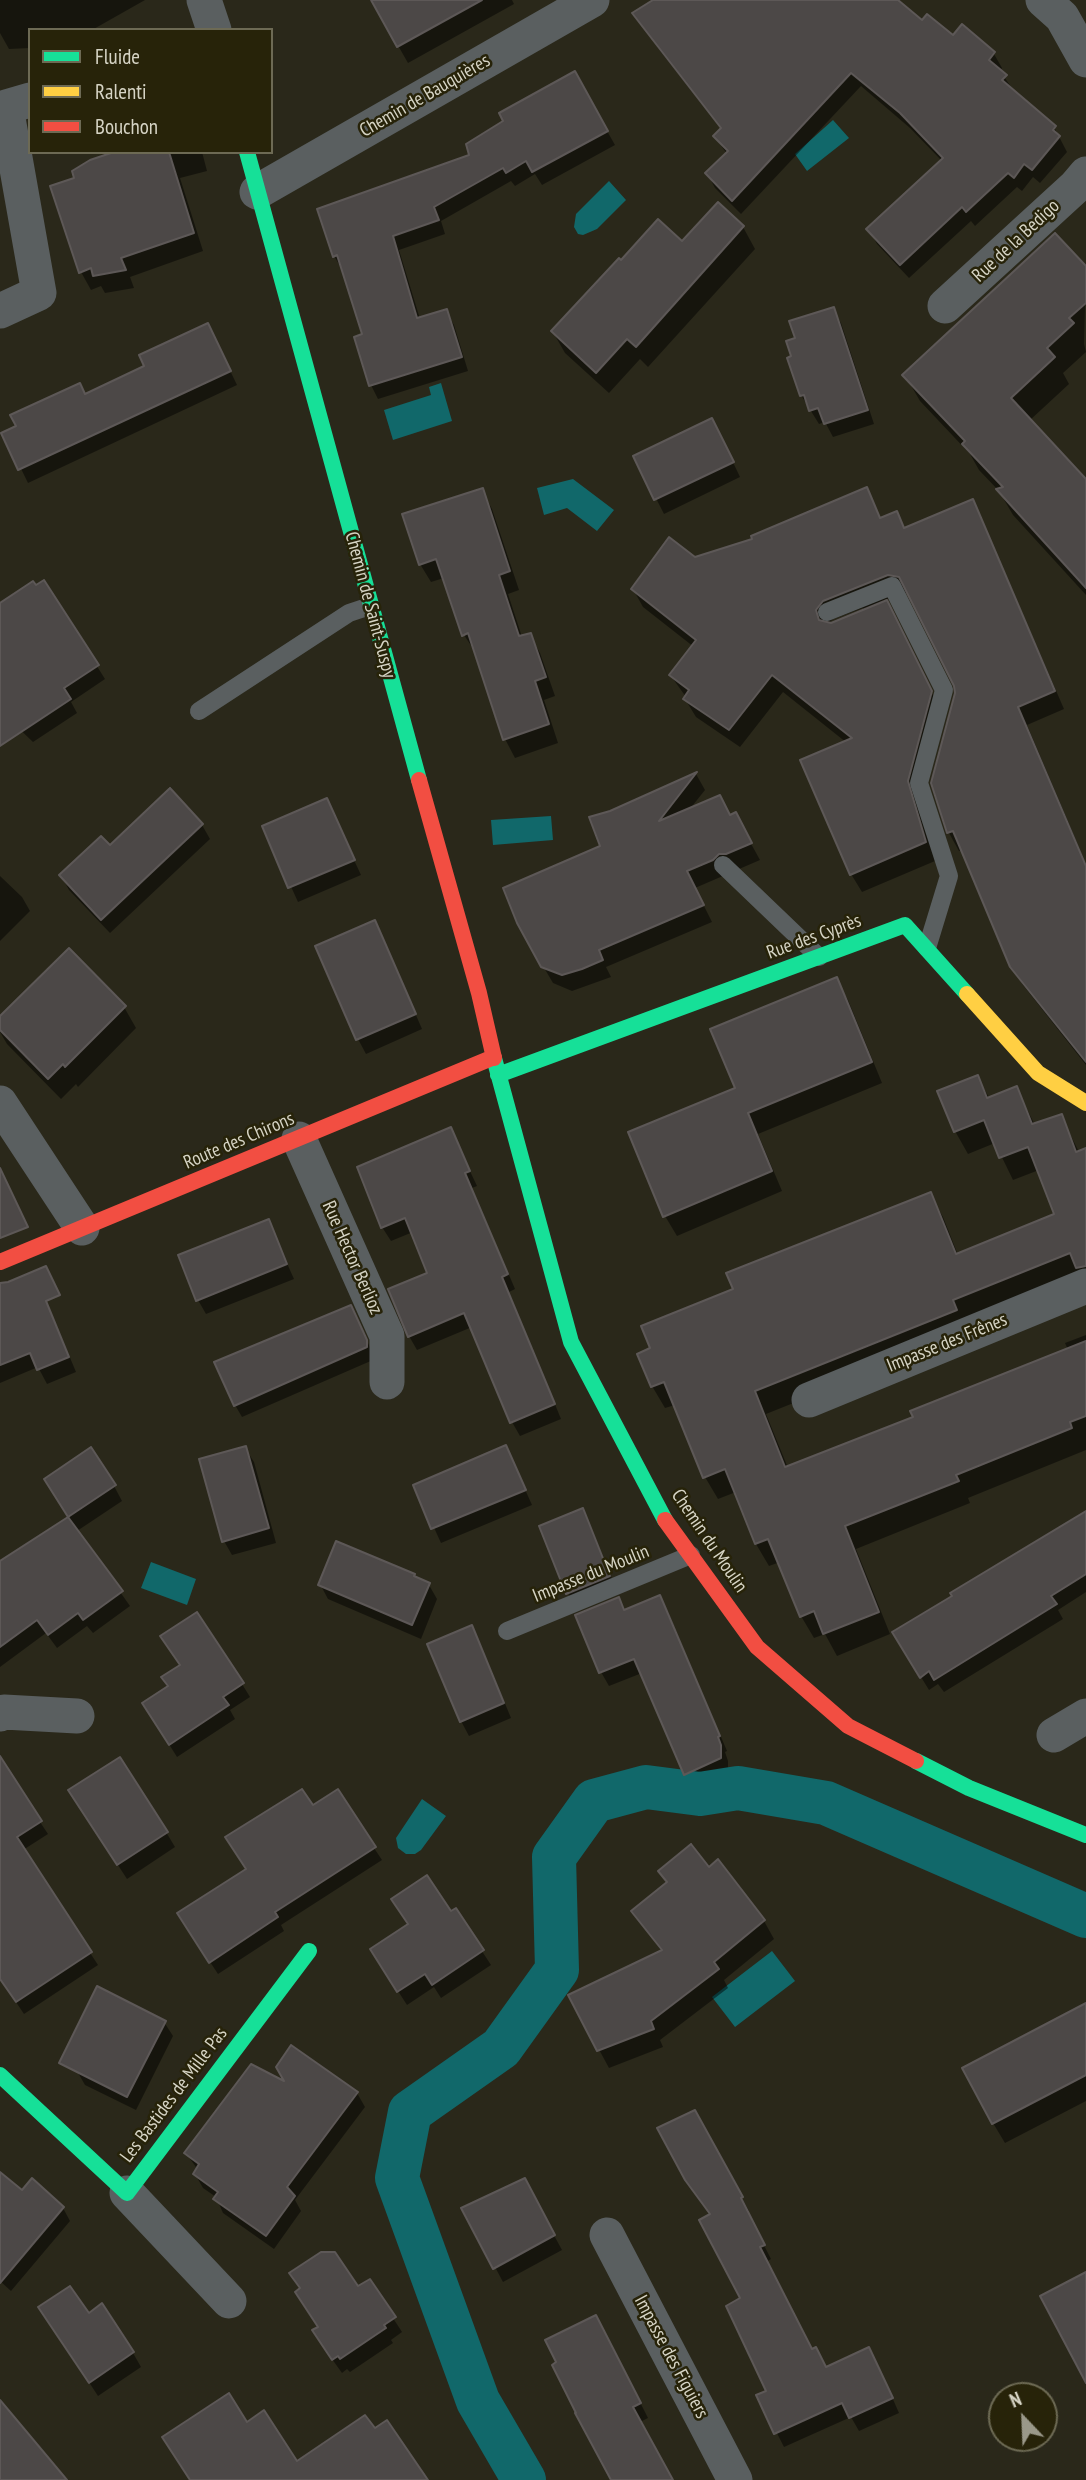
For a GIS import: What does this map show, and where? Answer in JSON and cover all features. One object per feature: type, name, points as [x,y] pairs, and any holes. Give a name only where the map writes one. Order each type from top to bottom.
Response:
[{"type":"street","points":[[204,0],[213,28]]},
{"type":"street","name":"Chemin de Bauquières","points":[[257,191],[592,0]]},
{"type":"street","points":[[1043,0],[1062,17],[1086,60]]},
{"type":"street","points":[[0,311],[39,293],[12,101]]},
{"type":"street","name":"Chemin de Saint-Suspy","points":[[248,154],[370,606],[479,993],[494,1057]]},
{"type":"street","name":"Rue de la Bedigo","points":[[945,306],[1082,188]]},
{"type":"street","name":"Rue des Cyprès","points":[[498,1075],[905,925],[1038,1073],[1086,1103]]},
{"type":"street","name":"Chemin du Moulin","points":[[494,1057],[571,1342],[666,1521],[757,1647],[848,1726],[969,1788],[1086,1835]]},
{"type":"street","name":"Route des Chirons","points":[[0,1262],[494,1057]]},
{"type":"street","points":[[0,1103],[82,1228]]},
{"type":"street","name":"Rue Hector Berlioz","points":[[299,1139],[387,1336],[387,1382]]},
{"type":"street","name":"Impasse des Frênes","points":[[809,1400],[1086,1286]]},
{"type":"street","points":[[0,1714],[4,1712],[77,1716]]},
{"type":"street","points":[[1054,1735],[1086,1716]]},
{"type":"street","name":"Les Bastides de Mille Pas","points":[[0,2075],[127,2193],[309,1951]]},
{"type":"street","points":[[127,2193],[229,2301]]},
{"type":"street","name":"Impasse des Figuiers","points":[[607,2235],[734,2480]]},
{"type":"lane","points":[[827,612],[892,586],[944,690],[919,783],[949,876],[926,948]]},
{"type":"lane","points":[[199,711],[349,613],[370,606]]},
{"type":"lane","points":[[723,865],[820,957]]},
{"type":"lane","name":"Impasse du Moulin","points":[[506,1631],[691,1555]]},
{"type":"water","points":[[833,120],[849,138],[807,171],[795,154]]},
{"type":"water","points":[[609,181],[626,200],[597,229],[583,235],[578,234],[574,227],[576,214]]},
{"type":"water","points":[[441,383],[452,421],[393,440],[384,410],[431,395],[429,387]]},
{"type":"water","points":[[573,479],[614,510],[597,531],[567,508],[544,515],[537,488]]},
{"type":"water","points":[[551,816],[553,840],[493,845],[491,820]]},
{"type":"water","points":[[151,1562],[196,1579],[187,1605],[141,1588]]},
{"type":"water","points":[[422,1799],[446,1816],[421,1850],[415,1854],[406,1854],[398,1848],[396,1838]]},
{"type":"water","points":[[772,1951],[795,1981],[735,2027],[712,1997]]},
{"type":"building","points":[[371,0],[482,0],[397,47]]},
{"type":"building","points":[[653,0],[898,0],[922,20],[927,14],[953,35],[962,24],[995,52],[989,60],[1007,75],[1002,80],[1056,126],[1053,130],[1060,136],[1032,170],[1024,164],[1014,178],[1008,173],[966,212],[962,207],[900,265],[866,229],[943,158],[900,113],[851,73],[732,201],[705,173],[728,151],[713,136],[721,128],[632,13]]},
{"type":"building","points":[[575,71],[608,131],[532,172],[526,161],[506,173],[503,168],[434,207],[439,220],[393,236],[417,318],[447,309],[462,357],[369,386],[354,337],[362,334],[337,255],[333,257],[317,209],[469,155],[466,144],[503,121],[499,113]]},
{"type":"building","points":[[108,154],[170,154],[194,233],[121,258],[126,270],[93,276],[91,268],[79,273],[50,186],[74,178],[72,171],[90,160]]},
{"type":"building","points":[[718,202],[744,226],[636,347],[627,339],[596,373],[551,331],[658,219],[682,241]]},
{"type":"building","points":[[1055,233],[1086,266],[1086,303],[1069,318],[1074,323],[1047,348],[1055,357],[1011,398],[1086,479],[1086,588],[996,489],[1003,487],[962,444],[965,441],[902,375]]},
{"type":"building","points":[[834,307],[868,410],[824,424],[818,408],[809,411],[804,395],[800,396],[787,358],[791,356],[786,341],[795,338],[789,321]]},
{"type":"building","points":[[208,323],[231,371],[18,470],[1,433],[16,426],[10,415],[80,383],[85,394],[144,366],[139,355]]},
{"type":"building","points":[[712,418],[734,462],[654,500],[633,456]]},
{"type":"building","points":[[867,487],[880,518],[897,511],[904,528],[973,499],[1055,691],[1018,707],[1086,866],[1086,1062],[1010,967],[953,831],[947,833],[931,783],[955,693],[954,686],[899,577],[888,575],[823,601],[816,610],[819,620],[831,623],[887,600],[932,691],[908,781],[926,842],[850,875],[800,760],[852,738],[772,675],[729,730],[683,699],[689,690],[669,675],[696,640],[631,589],[669,537],[695,557],[752,539],[751,536]]},
{"type":"building","points":[[483,488],[510,571],[499,575],[519,636],[531,633],[546,677],[535,681],[549,724],[503,740],[468,633],[462,636],[436,559],[419,565],[402,514]]},
{"type":"building","points":[[44,580],[99,665],[64,688],[71,699],[0,746],[0,603],[33,581],[36,585]]},
{"type":"building","points":[[697,772],[659,821],[720,795],[730,815],[736,812],[752,843],[726,854],[719,854],[713,860],[687,871],[704,905],[599,950],[603,960],[582,969],[562,975],[541,967],[517,923],[503,888],[600,846],[589,817],[610,811]]},
{"type":"building","points":[[170,788],[203,824],[101,920],[59,875],[101,836],[110,845]]},
{"type":"building","points":[[327,798],[355,860],[288,888],[262,826]]},
{"type":"building","points":[[375,920],[416,1014],[356,1040],[315,946]]},
{"type":"building","points":[[69,948],[126,1006],[65,1067],[63,1064],[48,1079],[0,1030],[0,1016]]},
{"type":"building","points":[[837,977],[872,1062],[748,1113],[772,1171],[663,1217],[628,1132],[735,1088],[710,1029]]},
{"type":"building","points":[[978,1075],[987,1098],[1017,1086],[1032,1124],[1062,1114],[1076,1152],[1086,1148],[1086,1266],[1076,1268],[1070,1253],[953,1300],[957,1310],[755,1391],[785,1467],[913,1417],[910,1411],[1086,1341],[1086,1416],[1070,1422],[1072,1428],[956,1475],[959,1481],[845,1526],[879,1612],[823,1634],[814,1611],[800,1617],[768,1539],[755,1544],[725,1469],[703,1478],[664,1382],[651,1387],[637,1354],[650,1348],[641,1326],[733,1289],[726,1273],[931,1192],[956,1254],[1054,1214],[1028,1147],[999,1158],[984,1120],[954,1132],[937,1091]]},
{"type":"building","points":[[451,1127],[470,1171],[465,1173],[508,1274],[502,1277],[555,1404],[510,1423],[464,1313],[408,1337],[388,1289],[427,1273],[405,1218],[381,1228],[357,1167]]},
{"type":"building","points":[[0,1168],[28,1227],[0,1238]]},
{"type":"building","points":[[269,1219],[287,1264],[196,1301],[178,1255]]},
{"type":"building","points":[[46,1266],[60,1295],[46,1301],[69,1357],[37,1370],[30,1353],[0,1365],[0,1283]]},
{"type":"building","points":[[351,1305],[367,1340],[367,1347],[234,1406],[214,1362]]},
{"type":"building","points":[[506,1445],[526,1490],[431,1529],[413,1485]]},
{"type":"building","points":[[246,1446],[269,1528],[222,1542],[199,1459]]},
{"type":"building","points":[[91,1447],[116,1485],[68,1517],[44,1479]]},
{"type":"building","points":[[583,1508],[610,1576],[566,1594],[539,1526]]},
{"type":"building","points":[[1086,1511],[1086,1574],[1051,1596],[1057,1604],[934,1680],[929,1671],[920,1678],[892,1632],[952,1596],[950,1593]]},
{"type":"building","points":[[68,1517],[123,1591],[83,1620],[78,1613],[48,1635],[37,1620],[0,1647],[0,1561]]},
{"type":"building","points":[[336,1541],[430,1583],[412,1625],[318,1585]]},
{"type":"building","points":[[660,1595],[720,1736],[721,1758],[684,1775],[634,1659],[599,1673],[575,1615],[619,1597],[624,1610]]},
{"type":"building","points":[[197,1612],[244,1683],[223,1697],[229,1705],[169,1745],[142,1703],[168,1686],[161,1677],[180,1665],[160,1636]]},
{"type":"building","points":[[472,1625],[504,1703],[460,1722],[427,1644]]},
{"type":"building","points":[[0,1756],[42,1821],[17,1837],[92,1952],[16,2002],[0,1979]]},
{"type":"building","points":[[120,1757],[168,1832],[117,1865],[68,1790]]},
{"type":"building","points":[[302,1789],[313,1805],[338,1789],[376,1847],[275,1912],[278,1917],[209,1963],[177,1913],[246,1869],[225,1837]]},
{"type":"building","points":[[691,1844],[709,1867],[718,1859],[765,1920],[714,1962],[719,1969],[651,2021],[654,2029],[597,2051],[568,1995],[662,1950],[631,1911],[667,1882],[658,1871]]},
{"type":"building","points":[[427,1875],[451,1911],[456,1908],[484,1950],[432,1985],[425,1974],[397,1992],[370,1949],[408,1924],[391,1899]]},
{"type":"building","points":[[97,1986],[166,2021],[127,2097],[59,2063]]},
{"type":"building","points":[[1086,2003],[1086,2075],[992,2124],[962,2068]]},
{"type":"building","points":[[291,2045],[358,2092],[287,2187],[295,2196],[266,2236],[213,2199],[218,2192],[193,2174],[199,2164],[184,2153],[251,2064],[284,2081],[276,2067]]},
{"type":"building","points":[[695,2110],[743,2197],[741,2198],[765,2245],[760,2247],[812,2349],[816,2347],[826,2367],[869,2347],[893,2398],[849,2418],[842,2403],[774,2434],[756,2395],[766,2391],[726,2306],[740,2298],[699,2220],[710,2214],[685,2180],[657,2128]]},
{"type":"building","points":[[0,2172],[22,2190],[32,2178],[64,2207],[0,2283]]},
{"type":"building","points":[[525,2178],[555,2235],[493,2269],[461,2208]]},
{"type":"building","points":[[321,2252],[335,2252],[358,2286],[370,2279],[396,2317],[384,2325],[386,2328],[340,2359],[338,2356],[332,2360],[312,2330],[318,2327],[295,2292],[300,2288],[289,2273]]},
{"type":"building","points":[[1086,2272],[1086,2383],[1040,2296]]},
{"type":"building","points":[[70,2286],[89,2313],[102,2303],[134,2352],[89,2383],[38,2307]]},
{"type":"building","points":[[596,2315],[641,2403],[633,2407],[673,2480],[611,2480],[552,2365],[556,2362],[545,2340]]},
{"type":"building","points":[[229,2393],[247,2422],[264,2410],[297,2461],[365,2415],[375,2428],[387,2420],[428,2480],[190,2480],[162,2437]]},
{"type":"building","points":[[0,2400],[67,2480],[0,2480]]},
{"type":"waterway","points":[[524,2480],[478,2401],[397,2178],[410,2112],[501,2048],[557,1970],[554,1857],[594,1801],[646,1787],[700,1794],[738,1788],[826,1803],[1086,1916]]},
{"type":"traffic: fast","points":[[248,154],[419,780]]},
{"type":"traffic: fast","points":[[498,1075],[905,925],[967,994]]},
{"type":"traffic: fast","points":[[494,1058],[571,1342],[665,1520]]},
{"type":"traffic: fast","points":[[916,1761],[969,1788],[1086,1835]]},
{"type":"traffic: fast","points":[[0,2075],[127,2193],[309,1951]]},
{"type":"traffic: slow","points":[[967,994],[1038,1073],[1086,1103]]},
{"type":"traffic: jam","points":[[419,780],[479,993],[494,1058]]},
{"type":"traffic: jam","points":[[0,1262],[494,1057]]},
{"type":"traffic: jam","points":[[665,1520],[757,1647],[848,1726],[916,1761]]}]
